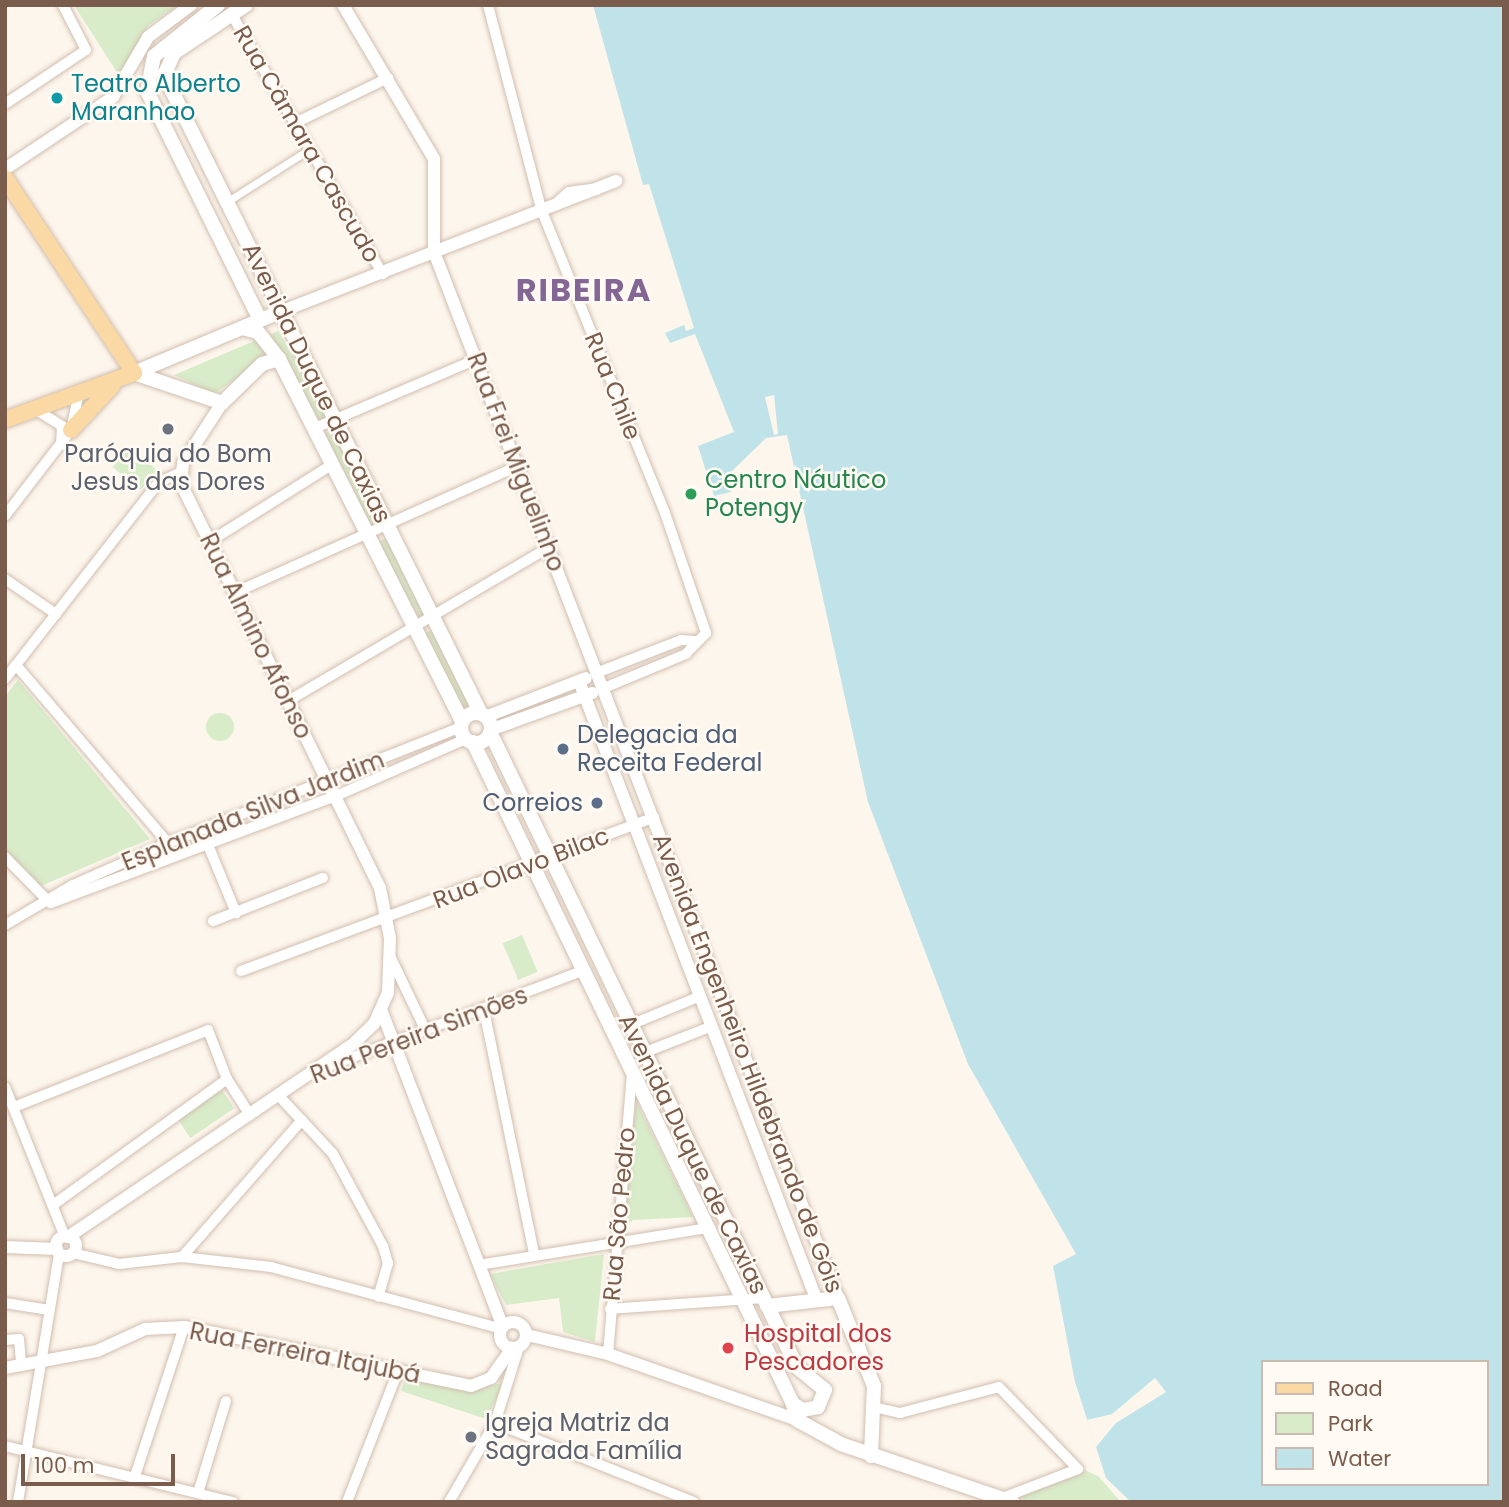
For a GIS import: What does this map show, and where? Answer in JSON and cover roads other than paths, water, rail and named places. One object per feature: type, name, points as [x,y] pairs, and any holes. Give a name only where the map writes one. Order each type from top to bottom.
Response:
[{"type":"main road","name":"Avenida Duque de Caxias","points":[[218,5],[154,57],[147,82],[150,99],[260,320]]},
{"type":"main road","points":[[232,15],[247,5]]},
{"type":"main road","name":"Avenida Duque de Caxias","points":[[232,15],[174,53],[163,75],[228,201],[332,419],[487,723],[643,1053],[797,1367],[825,1390],[818,1407],[793,1404],[504,809],[315,428],[262,336],[242,328]]},
{"type":"main road","points":[[5,178],[134,373],[222,403],[275,359]]},
{"type":"main road","points":[[5,420],[78,397],[260,320],[283,319]]},
{"type":"main road","points":[[262,336],[283,319]]},
{"type":"main road","points":[[71,430],[118,380]]},
{"type":"main road","points":[[466,732],[487,723]]},
{"type":"main road","points":[[466,732],[487,723]]},
{"type":"main road","points":[[504,809],[522,800]]},
{"type":"main road","points":[[765,1302],[838,1298]]},
{"type":"main road","name":"Avenida Engenheiro Hildebrando de Góis","points":[[838,1298],[878,1408],[871,1456]]},
{"type":"main road","points":[[793,1404],[797,1420],[871,1456],[1007,1500]]},
{"type":"street","points":[[5,104],[83,54],[87,42],[63,5]]},
{"type":"street","points":[[5,169],[123,88],[148,37],[191,5]]},
{"type":"street","points":[[343,5],[388,78],[436,168],[434,252]]},
{"type":"street","name":"Rua Chile","points":[[488,5],[541,209],[665,513],[706,633],[697,641]]},
{"type":"street","name":"Rua Câmara Cascudo","points":[[232,15],[308,150],[383,274]]},
{"type":"street","points":[[293,124],[388,78]]},
{"type":"street","points":[[228,201],[308,150]]},
{"type":"street","points":[[283,319],[434,252],[558,203],[569,192],[597,189],[616,181]]},
{"type":"street","name":"Rua Frei Miguelinho","points":[[434,252],[596,673]]},
{"type":"street","points":[[315,428],[477,359]]},
{"type":"street","points":[[5,516],[71,430],[78,397]]},
{"type":"street","points":[[5,679],[159,482],[179,474],[222,403]]},
{"type":"street","points":[[38,411],[62,426],[61,445]]},
{"type":"street","points":[[209,542],[333,464]]},
{"type":"street","points":[[234,593],[368,536],[518,466]]},
{"type":"street","name":"Rua Almino Afonso","points":[[179,474],[209,542],[380,888],[388,920],[391,958],[382,1012]]},
{"type":"street","points":[[288,701],[433,619],[549,547]]},
{"type":"street","points":[[5,579],[56,614]]},
{"type":"street","points":[[487,723],[596,673],[681,640],[697,641]]},
{"type":"street","points":[[487,723],[602,689],[686,654],[697,641]]},
{"type":"street","points":[[16,665],[168,843]]},
{"type":"street","name":"Avenida Engenheiro Hildebrando de Góis","points":[[596,673],[838,1298]]},
{"type":"street","name":"Avenida Engenheiro Hildebrando de Góis","points":[[579,681],[682,958],[817,1301]]},
{"type":"street","name":"Esplanada Silva Jardim","points":[[50,904],[73,885],[168,843],[328,780],[466,732]]},
{"type":"street","name":"Esplanada Silva Jardim","points":[[5,925],[50,904],[336,796],[466,732]]},
{"type":"street","name":"Rua Olavo Bilac","points":[[241,971],[388,920],[654,817]]},
{"type":"street","points":[[229,818],[234,835]]},
{"type":"street","points":[[639,845],[662,839]]},
{"type":"street","points":[[208,845],[236,913]]},
{"type":"street","points":[[5,857],[50,904]]},
{"type":"street","points":[[213,921],[323,878]]},
{"type":"street","points":[[682,958],[704,951]]},
{"type":"street","points":[[391,958],[426,1031]]},
{"type":"street","name":"Rua Pereira Simões","points":[[65,1245],[88,1226],[317,1071],[582,971]]},
{"type":"street","points":[[630,1025],[698,997]]},
{"type":"street","points":[[484,1010],[534,1253]]},
{"type":"street","points":[[643,1053],[708,1023],[728,1010]]},
{"type":"street","points":[[317,1071],[382,1012],[502,1328],[501,1340],[515,1347]]},
{"type":"street","points":[[14,1107],[208,1030],[227,1079],[250,1115]]},
{"type":"street","name":"Rua São Pedro","points":[[608,1354],[632,1074]]},
{"type":"street","points":[[54,1209],[227,1079]]},
{"type":"street","points":[[5,1087],[54,1209],[65,1245],[50,1310],[29,1451],[18,1502]]},
{"type":"street","points":[[279,1096],[333,1154],[383,1246],[388,1263],[378,1297]]},
{"type":"street","points":[[182,1257],[302,1120]]},
{"type":"street","points":[[757,1147],[777,1139]]},
{"type":"street","points":[[479,1265],[534,1253],[708,1228]]},
{"type":"street","points":[[5,1247],[65,1245],[139,1265],[182,1257],[271,1267],[502,1328],[514,1321],[527,1335],[608,1354],[797,1420]]},
{"type":"street","points":[[610,1309],[765,1302]]},
{"type":"street","points":[[5,1303],[50,1310]]},
{"type":"street","points":[[135,1476],[184,1327]]},
{"type":"street","name":"Rua Ferreira Itajubá","points":[[5,1368],[97,1351],[145,1329],[184,1327],[478,1385],[515,1347]]},
{"type":"street","points":[[449,1502],[495,1423],[515,1347],[527,1335]]},
{"type":"street","points":[[5,1340],[19,1339],[21,1364]]},
{"type":"street","points":[[347,1502],[398,1371]]},
{"type":"street","points":[[878,1408],[901,1413],[999,1387],[1078,1469],[1007,1500]]},
{"type":"street","points":[[184,1502],[194,1492],[226,1401]]},
{"type":"street","points":[[495,1423],[694,1502]]},
{"type":"street","points":[[5,1446],[233,1502]]},
{"type":"water","points":[[593,5],[1504,5],[1504,1502],[1131,1502],[1106,1478],[1075,1382],[1053,1266],[1076,1254],[968,1064],[868,802],[787,435],[766,438],[728,475],[731,492],[714,496],[698,446],[734,432],[695,334],[670,343],[665,333],[684,325],[686,331],[694,328],[649,184],[643,185]]},
{"type":"place","name":"Teatro Alberto Maranhao","points":[[57,98]]},
{"type":"place","name":"Paróquia do Bom Jesus das Dores","points":[[168,429]]},
{"type":"place","name":"Centro Náutico Potengy","points":[[691,494]]},
{"type":"place","name":"Delegacia da Receita Federal","points":[[563,749]]},
{"type":"place","name":"Correios","points":[[597,803]]},
{"type":"place","name":"Hospital dos Pescadores","points":[[728,1348]]},
{"type":"place","name":"Igreja Matriz da Sagrada Família","points":[[471,1437]]},
{"type":"district","name":"RIBEIRA","points":[[584,290]]}]
